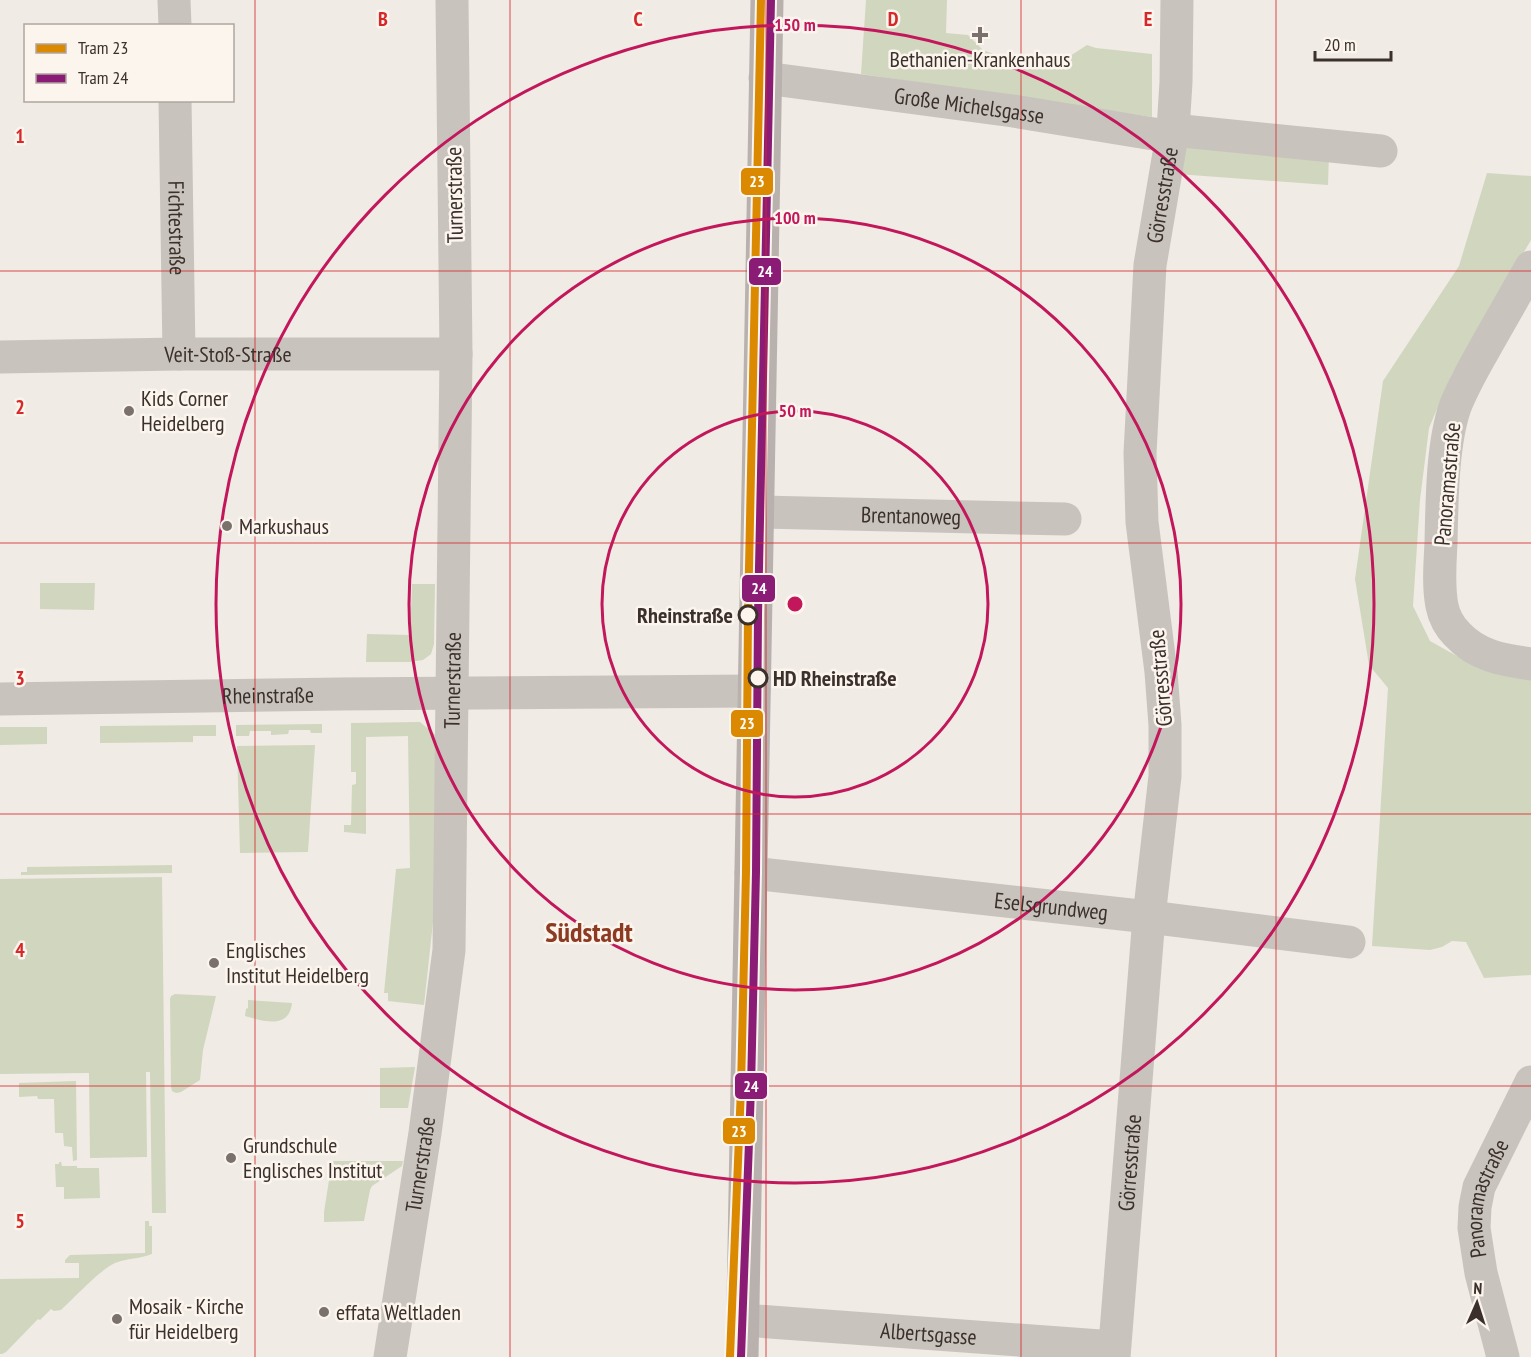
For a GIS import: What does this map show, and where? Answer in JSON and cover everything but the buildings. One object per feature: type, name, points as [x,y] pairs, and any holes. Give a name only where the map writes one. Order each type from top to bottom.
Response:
[{"type":"main road","points":[[742,1357],[767,0]]},
{"type":"street","points":[[174,0],[175,24]]},
{"type":"street","name":"Turnerstraße","points":[[390,1357],[434,1076],[449,950],[456,354],[452,0]]},
{"type":"street","name":"Görresstraße","points":[[1114,1352],[1149,917],[1165,776],[1165,725],[1161,672],[1142,522],[1140,453],[1150,265],[1172,133],[1176,82],[1177,0]]},
{"type":"street","name":"Große Michelsgasse","points":[[765,78],[1172,133],[1381,151]]},
{"type":"street","name":"Fichtestraße","points":[[175,102],[179,354]]},
{"type":"street","name":"Panoramastraße","points":[[1531,267],[1468,379],[1455,408],[1448,442],[1443,489],[1440,569],[1442,607],[1456,633],[1470,646],[1484,654],[1531,664]]},
{"type":"street","name":"Veit-Stoß-Straße","points":[[0,357],[179,354],[456,354]]},
{"type":"street","name":"Brentanoweg","points":[[758,512],[1065,519]]},
{"type":"street","name":"Rheinstraße","points":[[0,699],[754,690]]},
{"type":"street","name":"Eselsgrundweg","points":[[751,873],[1149,917],[1349,942]]},
{"type":"street","name":"Panoramastraße","points":[[1503,1357],[1480,1273],[1474,1228],[1475,1207],[1479,1187],[1531,1082]]},
{"type":"street","name":"Albertsgasse","points":[[743,1320],[1114,1352]]},
{"type":"green space","points":[[866,0],[947,0],[946,33],[968,35],[983,50],[1007,59],[1040,60],[1070,56],[1087,45],[1152,54],[1152,117],[861,74]]},
{"type":"green space","points":[[1186,139],[1329,154],[1328,185],[1177,174]]},
{"type":"green space","points":[[1487,173],[1531,176],[1531,240],[1451,376],[1429,428],[1420,500],[1413,606],[1430,641],[1455,655],[1531,680],[1531,975],[1484,978],[1466,942],[1452,941],[1430,950],[1372,946],[1388,688],[1369,665],[1355,579],[1383,381],[1459,266]]},
{"type":"green space","points":[[40,583],[95,583],[94,610],[40,609]]},
{"type":"green space","points":[[412,584],[435,584],[434,644],[431,654],[423,660],[410,662],[366,662],[367,634],[410,635]]},
{"type":"green space","points":[[420,722],[438,737],[439,834],[424,1005],[388,1001],[388,993],[384,993],[396,869],[410,868],[408,736],[366,737],[366,834],[344,832],[344,825],[351,825],[352,785],[356,784],[356,772],[351,772],[351,723]]},
{"type":"green space","points":[[322,724],[322,733],[311,733],[310,730],[289,730],[288,734],[271,735],[271,731],[250,731],[249,736],[236,736],[236,725]]},
{"type":"green space","points":[[216,725],[216,736],[193,736],[193,742],[100,743],[100,726]]},
{"type":"green space","points":[[0,727],[47,727],[47,744],[0,745]]},
{"type":"green space","points":[[315,745],[308,852],[240,853],[237,746]]},
{"type":"green space","points":[[172,865],[172,873],[21,875],[21,872],[27,872],[27,867]]},
{"type":"green space","points":[[162,877],[166,1213],[152,1213],[150,1072],[146,1072],[147,1157],[90,1158],[89,1073],[0,1074],[0,879]]},
{"type":"green space","points":[[175,994],[216,996],[203,1050],[200,1080],[176,1093],[171,1087],[170,999]]},
{"type":"green space","points":[[248,1000],[292,1003],[286,1017],[281,1020],[267,1021],[245,1016]]},
{"type":"green space","points":[[415,1067],[408,1108],[380,1108],[380,1068]]},
{"type":"green space","points":[[76,1081],[77,1160],[73,1161],[72,1147],[64,1146],[63,1133],[55,1133],[54,1099],[38,1099],[37,1096],[19,1097],[19,1083]]},
{"type":"green space","points":[[332,1161],[403,1161],[402,1166],[372,1186],[364,1221],[324,1222]]},
{"type":"green space","points":[[59,1162],[62,1166],[99,1168],[100,1198],[64,1199],[64,1187],[56,1187],[55,1164]]},
{"type":"green space","points":[[145,1221],[149,1221],[149,1226],[152,1226],[152,1254],[120,1261],[109,1266],[61,1310],[51,1309],[6,1352],[0,1354],[0,1279],[79,1278],[79,1263],[65,1263],[70,1255],[145,1253]]},
{"type":"tram line","name":"23","points":[[730,1357],[741,1088],[746,872],[748,615],[761,0]]},
{"type":"tram line","name":"24","points":[[741,1357],[756,872],[758,615],[771,0]]},
{"type":"place","name":"Bethanien-Krankenhaus","points":[[980,35]]},
{"type":"place","name":"Kids Corner Heidelberg","points":[[129,411]]},
{"type":"place","name":"Markushaus","points":[[227,526]]},
{"type":"place","name":"Rheinstraße","points":[[748,615]]},
{"type":"place","name":"HD Rheinstraße","points":[[758,678]]},
{"type":"place","name":"Englisches Institut Heidelberg","points":[[214,963]]},
{"type":"place","name":"Grundschule Englisches Institut","points":[[231,1158]]},
{"type":"place","name":"effata Weltladen","points":[[324,1312]]},
{"type":"place","name":"Mosaik - Kirche für Heidelberg","points":[[117,1319]]},
{"type":"district","name":"Südstadt","points":[[589,931]]}]
